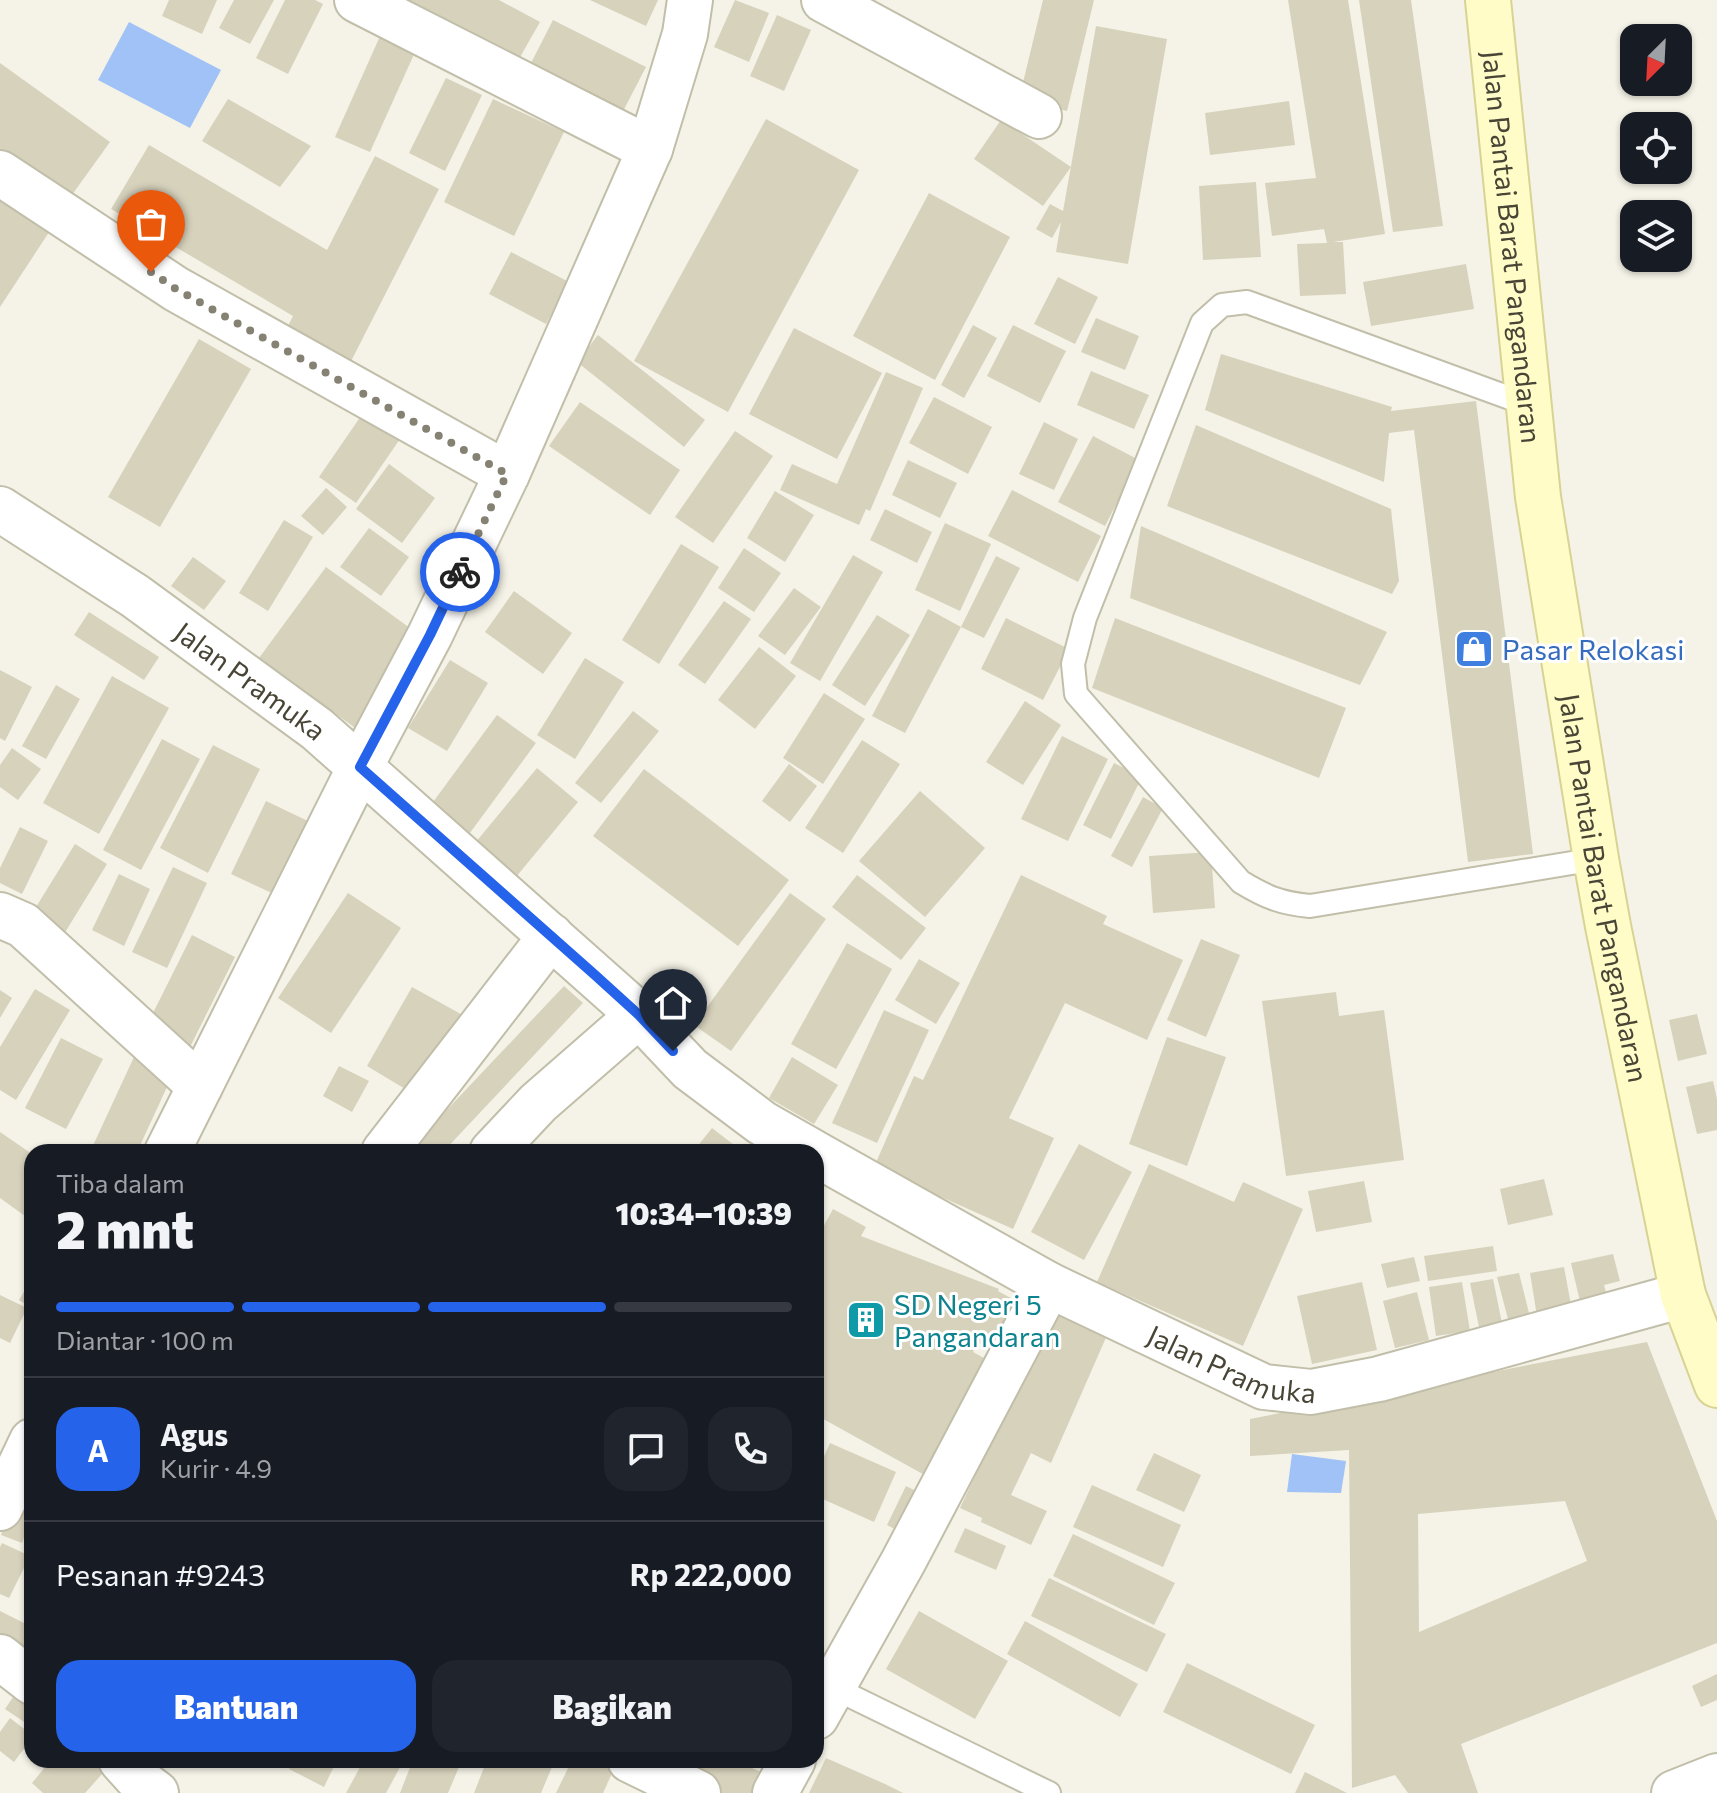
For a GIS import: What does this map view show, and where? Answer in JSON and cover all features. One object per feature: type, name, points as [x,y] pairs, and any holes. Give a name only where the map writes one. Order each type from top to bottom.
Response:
[{"type":"street","points":[[357,0],[650,149]]},
{"type":"street","points":[[171,1144],[360,767],[430,635],[507,474],[650,149],[685,34],[690,0]]},
{"type":"street","points":[[824,0],[1039,116]]},
{"type":"street","name":"Jalan Pantai Barat Pangandaran","points":[[1488,0],[1538,497],[1596,859],[1683,1295],[1717,1385]]},
{"type":"street","points":[[0,173],[176,289],[507,474]]},
{"type":"street","name":"Jalan Pramuka","points":[[0,509],[135,596],[317,729],[639,1015],[690,1069],[762,1123],[799,1144]]},
{"type":"street","points":[[0,915],[23,925],[200,1086]]},
{"type":"street","points":[[390,1144],[551,936]]},
{"type":"street","points":[[500,1144],[538,1103],[639,1015]]},
{"type":"street","name":"Jalan Pramuka","points":[[824,1158],[1049,1285],[1264,1387],[1311,1392],[1379,1379],[1683,1295]]},
{"type":"street","points":[[824,1702],[903,1562],[1049,1285]]},
{"type":"street","points":[[0,1508],[17,1455]]},
{"type":"street","points":[[0,1657],[24,1676]]},
{"type":"street","points":[[646,1768],[698,1793]]},
{"type":"street","points":[[775,1793],[789,1768]]},
{"type":"street","points":[[1674,1793],[1717,1776]]},
{"type":"lane","points":[[1529,405],[1247,302],[1222,305],[1202,323],[1085,618],[1073,664],[1076,694],[1241,882],[1285,903],[1310,906],[1596,859]]},
{"type":"lane","points":[[824,1702],[1049,1793]]},
{"type":"water","points":[[129,22],[221,70],[190,128],[98,80]]},
{"type":"water","points":[[1292,1454],[1346,1461],[1341,1493],[1287,1492]]},
{"type":"building","points":[[169,0],[217,0],[202,34],[162,16]]},
{"type":"building","points":[[234,0],[274,0],[250,44],[219,28]]},
{"type":"building","points":[[285,0],[315,0],[323,4],[288,74],[256,58]]},
{"type":"building","points":[[376,0],[499,0],[540,22],[511,73]]},
{"type":"building","points":[[590,0],[658,0],[646,26]]},
{"type":"building","points":[[735,0],[769,13],[749,62],[714,47]]},
{"type":"building","points":[[1043,0],[1094,0],[1067,111],[1019,99]]},
{"type":"building","points":[[1288,0],[1348,0],[1385,234],[1333,242],[1343,242],[1346,294],[1300,296],[1297,244],[1327,243],[1324,229],[1272,236],[1265,183],[1316,178]]},
{"type":"building","points":[[1359,0],[1411,0],[1443,226],[1393,232]]},
{"type":"building","points":[[777,15],[811,30],[784,91],[750,76]]},
{"type":"building","points":[[553,20],[646,67],[620,117],[528,69]]},
{"type":"building","points":[[385,25],[420,41],[370,152],[335,137]]},
{"type":"building","points":[[1096,26],[1167,39],[1128,264],[1056,252],[1061,222],[1052,238],[1036,229],[1050,204],[1063,211]]},
{"type":"building","points":[[0,63],[110,142],[69,199],[0,150]]},
{"type":"building","points":[[446,78],[482,95],[445,171],[409,153]]},
{"type":"building","points":[[228,99],[311,146],[280,187],[202,141]]},
{"type":"building","points":[[493,99],[564,132],[514,236],[444,202]]},
{"type":"building","points":[[1289,101],[1295,145],[1210,155],[1205,113]]},
{"type":"building","points":[[766,119],[859,170],[728,412],[634,361]]},
{"type":"building","points":[[1001,120],[1071,167],[1043,206],[974,159]]},
{"type":"building","points":[[149,145],[327,250],[375,156],[439,189],[345,373],[281,340],[293,316],[111,209]]},
{"type":"building","points":[[1256,182],[1261,257],[1203,260],[1199,186]]},
{"type":"building","points":[[0,183],[57,220],[0,307]]},
{"type":"building","points":[[929,193],[1010,237],[935,380],[853,336]]},
{"type":"building","points":[[511,252],[569,282],[546,324],[489,294]]},
{"type":"building","points":[[1466,264],[1474,309],[1371,326],[1363,282]]},
{"type":"building","points":[[1058,277],[1098,297],[1075,344],[1034,324]]},
{"type":"building","points":[[1096,318],[1139,336],[1125,370],[1081,352]]},
{"type":"building","points":[[973,325],[997,338],[964,398],[941,385]]},
{"type":"building","points":[[1013,325],[1066,351],[1040,403],[987,376]]},
{"type":"building","points":[[794,328],[882,373],[837,459],[749,414]]},
{"type":"building","points":[[598,335],[705,420],[684,447],[577,362]]},
{"type":"building","points":[[199,339],[251,369],[160,527],[108,497]]},
{"type":"building","name":"Pasar Relokasi","points":[[1221,354],[1392,407],[1391,411],[1476,401],[1533,854],[1468,862],[1414,430],[1389,433],[1384,482],[1205,410]]},
{"type":"building","points":[[1091,371],[1149,395],[1134,429],[1077,405]]},
{"type":"building","points":[[886,372],[923,388],[870,511],[866,509],[859,525],[780,490],[792,464],[837,484]]},
{"type":"building","points":[[934,397],[992,427],[968,474],[909,443]]},
{"type":"building","points":[[580,402],[680,470],[650,515],[549,446]]},
{"type":"building","points":[[363,413],[400,439],[356,503],[319,477]]},
{"type":"building","points":[[1044,422],[1078,439],[1054,490],[1019,474]]},
{"type":"building","points":[[1196,425],[1391,509],[1399,581],[1392,594],[1167,506]]},
{"type":"building","points":[[735,431],[773,456],[713,543],[675,517]]},
{"type":"building","points":[[1093,436],[1139,460],[1105,526],[1058,502]]},
{"type":"building","points":[[908,460],[957,483],[940,518],[892,495]]},
{"type":"building","points":[[389,464],[435,498],[402,543],[356,509]]},
{"type":"building","points":[[326,488],[347,507],[323,535],[301,516]]},
{"type":"building","points":[[1012,490],[1101,536],[1078,582],[988,536]]},
{"type":"building","points":[[775,491],[814,515],[785,562],[747,538]]},
{"type":"building","points":[[885,509],[932,532],[917,563],[870,540]]},
{"type":"building","points":[[284,520],[313,537],[268,611],[239,593]]},
{"type":"building","points":[[945,523],[991,544],[960,611],[915,590]]},
{"type":"building","points":[[1141,526],[1387,632],[1360,685],[1130,598]]},
{"type":"building","points":[[369,528],[409,557],[381,596],[340,567]]},
{"type":"building","points":[[681,544],[719,567],[659,664],[622,640]]},
{"type":"building","points":[[744,548],[781,573],[754,612],[718,588]]},
{"type":"building","points":[[853,555],[883,572],[820,681],[790,663]]},
{"type":"building","points":[[996,556],[1020,568],[984,638],[961,627]]},
{"type":"building","points":[[193,557],[226,581],[204,610],[171,586]]},
{"type":"building","points":[[326,567],[425,639],[358,730],[259,658]]},
{"type":"building","points":[[794,588],[821,607],[785,655],[758,636]]},
{"type":"building","points":[[514,591],[572,633],[543,674],[485,632]]},
{"type":"building","points":[[724,601],[751,619],[705,684],[678,665]]},
{"type":"building","points":[[928,609],[961,627],[905,733],[872,716]]},
{"type":"building","points":[[89,612],[159,657],[144,680],[74,635]]},
{"type":"building","points":[[877,615],[910,635],[865,706],[832,685]]},
{"type":"building","points":[[1006,618],[1069,649],[1043,700],[981,669]]},
{"type":"building","points":[[1115,618],[1346,708],[1319,778],[1092,688]]},
{"type":"building","points":[[759,647],[796,676],[755,729],[718,700]]},
{"type":"building","points":[[585,658],[624,682],[575,759],[537,735]]},
{"type":"building","points":[[450,660],[488,683],[447,751],[408,728]]},
{"type":"building","points":[[0,670],[32,687],[5,741],[0,738]]},
{"type":"building","points":[[112,676],[169,708],[99,834],[43,803]]},
{"type":"building","points":[[56,685],[80,699],[46,759],[22,746]]},
{"type":"building","points":[[824,693],[865,719],[823,784],[783,758]]},
{"type":"building","points":[[1025,701],[1061,725],[1023,785],[986,762]]},
{"type":"building","points":[[633,711],[659,731],[601,803],[575,783]]},
{"type":"building","points":[[497,715],[536,743],[464,841],[425,813]]},
{"type":"building","points":[[1062,736],[1108,759],[1068,841],[1021,819]]},
{"type":"building","points":[[162,739],[200,759],[141,870],[103,850]]},
{"type":"building","points":[[862,740],[900,764],[843,853],[805,828]]},
{"type":"building","points":[[213,745],[260,769],[208,873],[160,848]]},
{"type":"building","points":[[12,748],[41,769],[18,800],[0,787],[0,765]]},
{"type":"building","points":[[1114,763],[1142,777],[1111,839],[1083,825]]},
{"type":"building","points":[[789,764],[817,786],[790,822],[762,801]]},
{"type":"building","points":[[537,768],[578,802],[516,877],[475,843]]},
{"type":"building","points":[[644,769],[789,880],[738,946],[593,836]]},
{"type":"building","points":[[920,791],[985,848],[925,917],[859,861]]},
{"type":"building","points":[[1143,797],[1163,808],[1132,867],[1111,856]]},
{"type":"building","points":[[266,801],[310,822],[276,895],[231,874]]},
{"type":"building","points":[[20,827],[48,841],[22,894],[0,883],[0,868]]},
{"type":"building","points":[[75,844],[107,864],[61,939],[28,920]]},
{"type":"building","points":[[1211,852],[1215,908],[1153,913],[1149,856]]},
{"type":"building","points":[[173,867],[207,883],[167,968],[132,952]]},
{"type":"building","points":[[119,874],[150,889],[124,946],[92,930]]},
{"type":"building","points":[[857,875],[926,928],[901,960],[832,907]]},
{"type":"building","points":[[1021,875],[1107,916],[1103,924],[1183,960],[1147,1040],[1065,1003],[1009,1118],[1054,1138],[1013,1229],[874,1167],[914,1076],[923,1080]]},
{"type":"building","points":[[348,893],[401,928],[331,1033],[278,998]]},
{"type":"building","points":[[790,893],[826,919],[731,1051],[694,1025]]},
{"type":"building","points":[[192,935],[235,957],[190,1047],[147,1025]]},
{"type":"building","points":[[1201,939],[1240,955],[1206,1037],[1167,1020]]},
{"type":"building","points":[[847,943],[892,969],[836,1069],[791,1044]]},
{"type":"building","points":[[919,959],[960,983],[936,1024],[895,1000]]},
{"type":"building","points":[[564,986],[583,1003],[451,1144],[415,1144]]},
{"type":"building","points":[[412,987],[468,1018],[422,1099],[367,1066]]},
{"type":"building","points":[[35,989],[70,1010],[16,1100],[0,1090],[0,1047]]},
{"type":"building","points":[[0,990],[12,998],[0,1018]]},
{"type":"building","points":[[1336,992],[1339,1016],[1384,1010],[1404,1160],[1286,1176],[1262,1001]]},
{"type":"building","points":[[884,1010],[929,1030],[877,1143],[832,1123]]},
{"type":"building","points":[[1697,1014],[1707,1054],[1678,1061],[1669,1020]]},
{"type":"building","points":[[1167,1037],[1226,1057],[1187,1166],[1129,1144]]},
{"type":"building","points":[[61,1038],[103,1059],[66,1129],[25,1108]]},
{"type":"building","points":[[140,1044],[179,1061],[141,1144],[94,1144]]},
{"type":"building","points":[[792,1057],[838,1085],[814,1124],[769,1098]]},
{"type":"building","points":[[339,1066],[369,1081],[352,1112],[323,1096]]},
{"type":"building","points":[[1713,1081],[1717,1099],[1717,1130],[1697,1134],[1686,1087]]},
{"type":"building","points":[[712,1128],[733,1144],[699,1144]]},
{"type":"building","points":[[0,1132],[24,1148],[24,1215],[0,1198]]},
{"type":"building","points":[[1079,1144],[1132,1172],[1084,1260],[1031,1232]]},
{"type":"building","points":[[1149,1164],[1234,1202],[1243,1182],[1303,1209],[1243,1346],[1097,1282]]},
{"type":"building","points":[[1544,1179],[1553,1215],[1508,1225],[1500,1189]]},
{"type":"building","points":[[1364,1181],[1372,1222],[1316,1232],[1308,1191]]},
{"type":"building","name":"SD Negeri 5 Pangandaran","points":[[833,1209],[866,1227],[861,1236],[999,1289],[1027,1307],[1001,1355],[977,1342],[973,1352],[993,1363],[930,1478],[824,1419],[824,1225]]},
{"type":"building","points":[[1493,1246],[1497,1271],[1428,1281],[1424,1256]]},
{"type":"building","points":[[1613,1254],[1620,1281],[1604,1285],[1609,1303],[1582,1310],[1571,1263]]},
{"type":"building","points":[[1414,1257],[1420,1281],[1387,1288],[1381,1264]]},
{"type":"building","points":[[1564,1267],[1572,1310],[1537,1316],[1530,1273]]},
{"type":"building","points":[[1519,1273],[1530,1317],[1509,1323],[1497,1277]]},
{"type":"building","points":[[1493,1279],[1503,1328],[1480,1332],[1470,1283]]},
{"type":"building","points":[[1362,1282],[1377,1350],[1312,1364],[1297,1296]]},
{"type":"building","points":[[1462,1282],[1470,1331],[1436,1336],[1429,1287]]},
{"type":"building","points":[[1417,1292],[1429,1340],[1395,1348],[1383,1301]]},
{"type":"building","points":[[0,1295],[24,1307],[24,1314],[10,1343],[0,1338]]},
{"type":"building","points":[[1054,1308],[1108,1333],[1051,1463],[1031,1453],[1011,1495],[1047,1511],[1031,1545],[981,1522],[982,1518],[960,1508]]},
{"type":"building","points":[[1647,1342],[1717,1521],[1717,1643],[1461,1744],[1478,1793],[1408,1793],[1395,1775],[1352,1788],[1349,1450],[1250,1456],[1250,1419]],"holes":[[[1565,1501],[1587,1561],[1419,1632],[1418,1514]]]},
{"type":"building","points":[[830,1443],[896,1472],[874,1522],[824,1500],[824,1456]]},
{"type":"building","points":[[1154,1453],[1201,1475],[1184,1512],[1136,1490]]},
{"type":"building","points":[[1092,1485],[1181,1525],[1163,1567],[1073,1527]]},
{"type":"building","points":[[906,1486],[924,1495],[904,1534],[887,1525]]},
{"type":"building","points":[[17,1490],[24,1493],[22,1543],[1,1535]]},
{"type":"building","points":[[965,1528],[1006,1546],[996,1570],[954,1552]]},
{"type":"building","points":[[1073,1534],[1175,1583],[1154,1625],[1053,1576]]},
{"type":"building","points":[[2,1543],[24,1553],[24,1568],[9,1598],[0,1594]]},
{"type":"building","points":[[1049,1578],[1166,1634],[1147,1672],[1031,1616]]},
{"type":"building","points":[[0,1611],[24,1623],[24,1658],[0,1646]]},
{"type":"building","points":[[919,1611],[1008,1661],[975,1719],[886,1669]]},
{"type":"building","points":[[1025,1621],[1138,1684],[1120,1717],[1007,1654]]},
{"type":"building","points":[[1187,1663],[1315,1725],[1291,1774],[1163,1712]]},
{"type":"building","points":[[1717,1674],[1717,1700],[1701,1707],[1692,1686]]},
{"type":"building","points":[[22,1684],[24,1722],[5,1709]]},
{"type":"building","points":[[10,1718],[24,1729],[24,1749],[14,1762],[0,1751],[0,1732]]},
{"type":"building","points":[[826,1758],[903,1793],[809,1793],[821,1768],[824,1768]]},
{"type":"building","points":[[44,1768],[107,1768],[85,1793],[43,1793],[32,1783]]},
{"type":"building","points":[[290,1768],[333,1768],[324,1787]]},
{"type":"building","points":[[360,1768],[400,1768],[386,1793],[346,1793]]},
{"type":"building","points":[[410,1768],[459,1768],[448,1793],[400,1793]]},
{"type":"building","points":[[484,1768],[552,1768],[541,1793],[474,1793]]},
{"type":"building","points":[[568,1768],[614,1769],[603,1793],[556,1793]]},
{"type":"building","points":[[696,1768],[752,1768],[767,1775],[759,1793],[716,1793],[690,1781]]},
{"type":"building","points":[[1305,1772],[1347,1793],[1295,1793]]},
{"type":"way so far","points":[[151,272],[176,289],[507,474],[460,572]]},
{"type":"place","name":"Pasar Relokasi","points":[[1474,649]]},
{"type":"place","name":"SD Negeri 5 Pangandaran","points":[[866,1320]]},
{"type":"route","points":[[460,572],[360,767],[528,914],[639,1015],[673,1051]]}]
